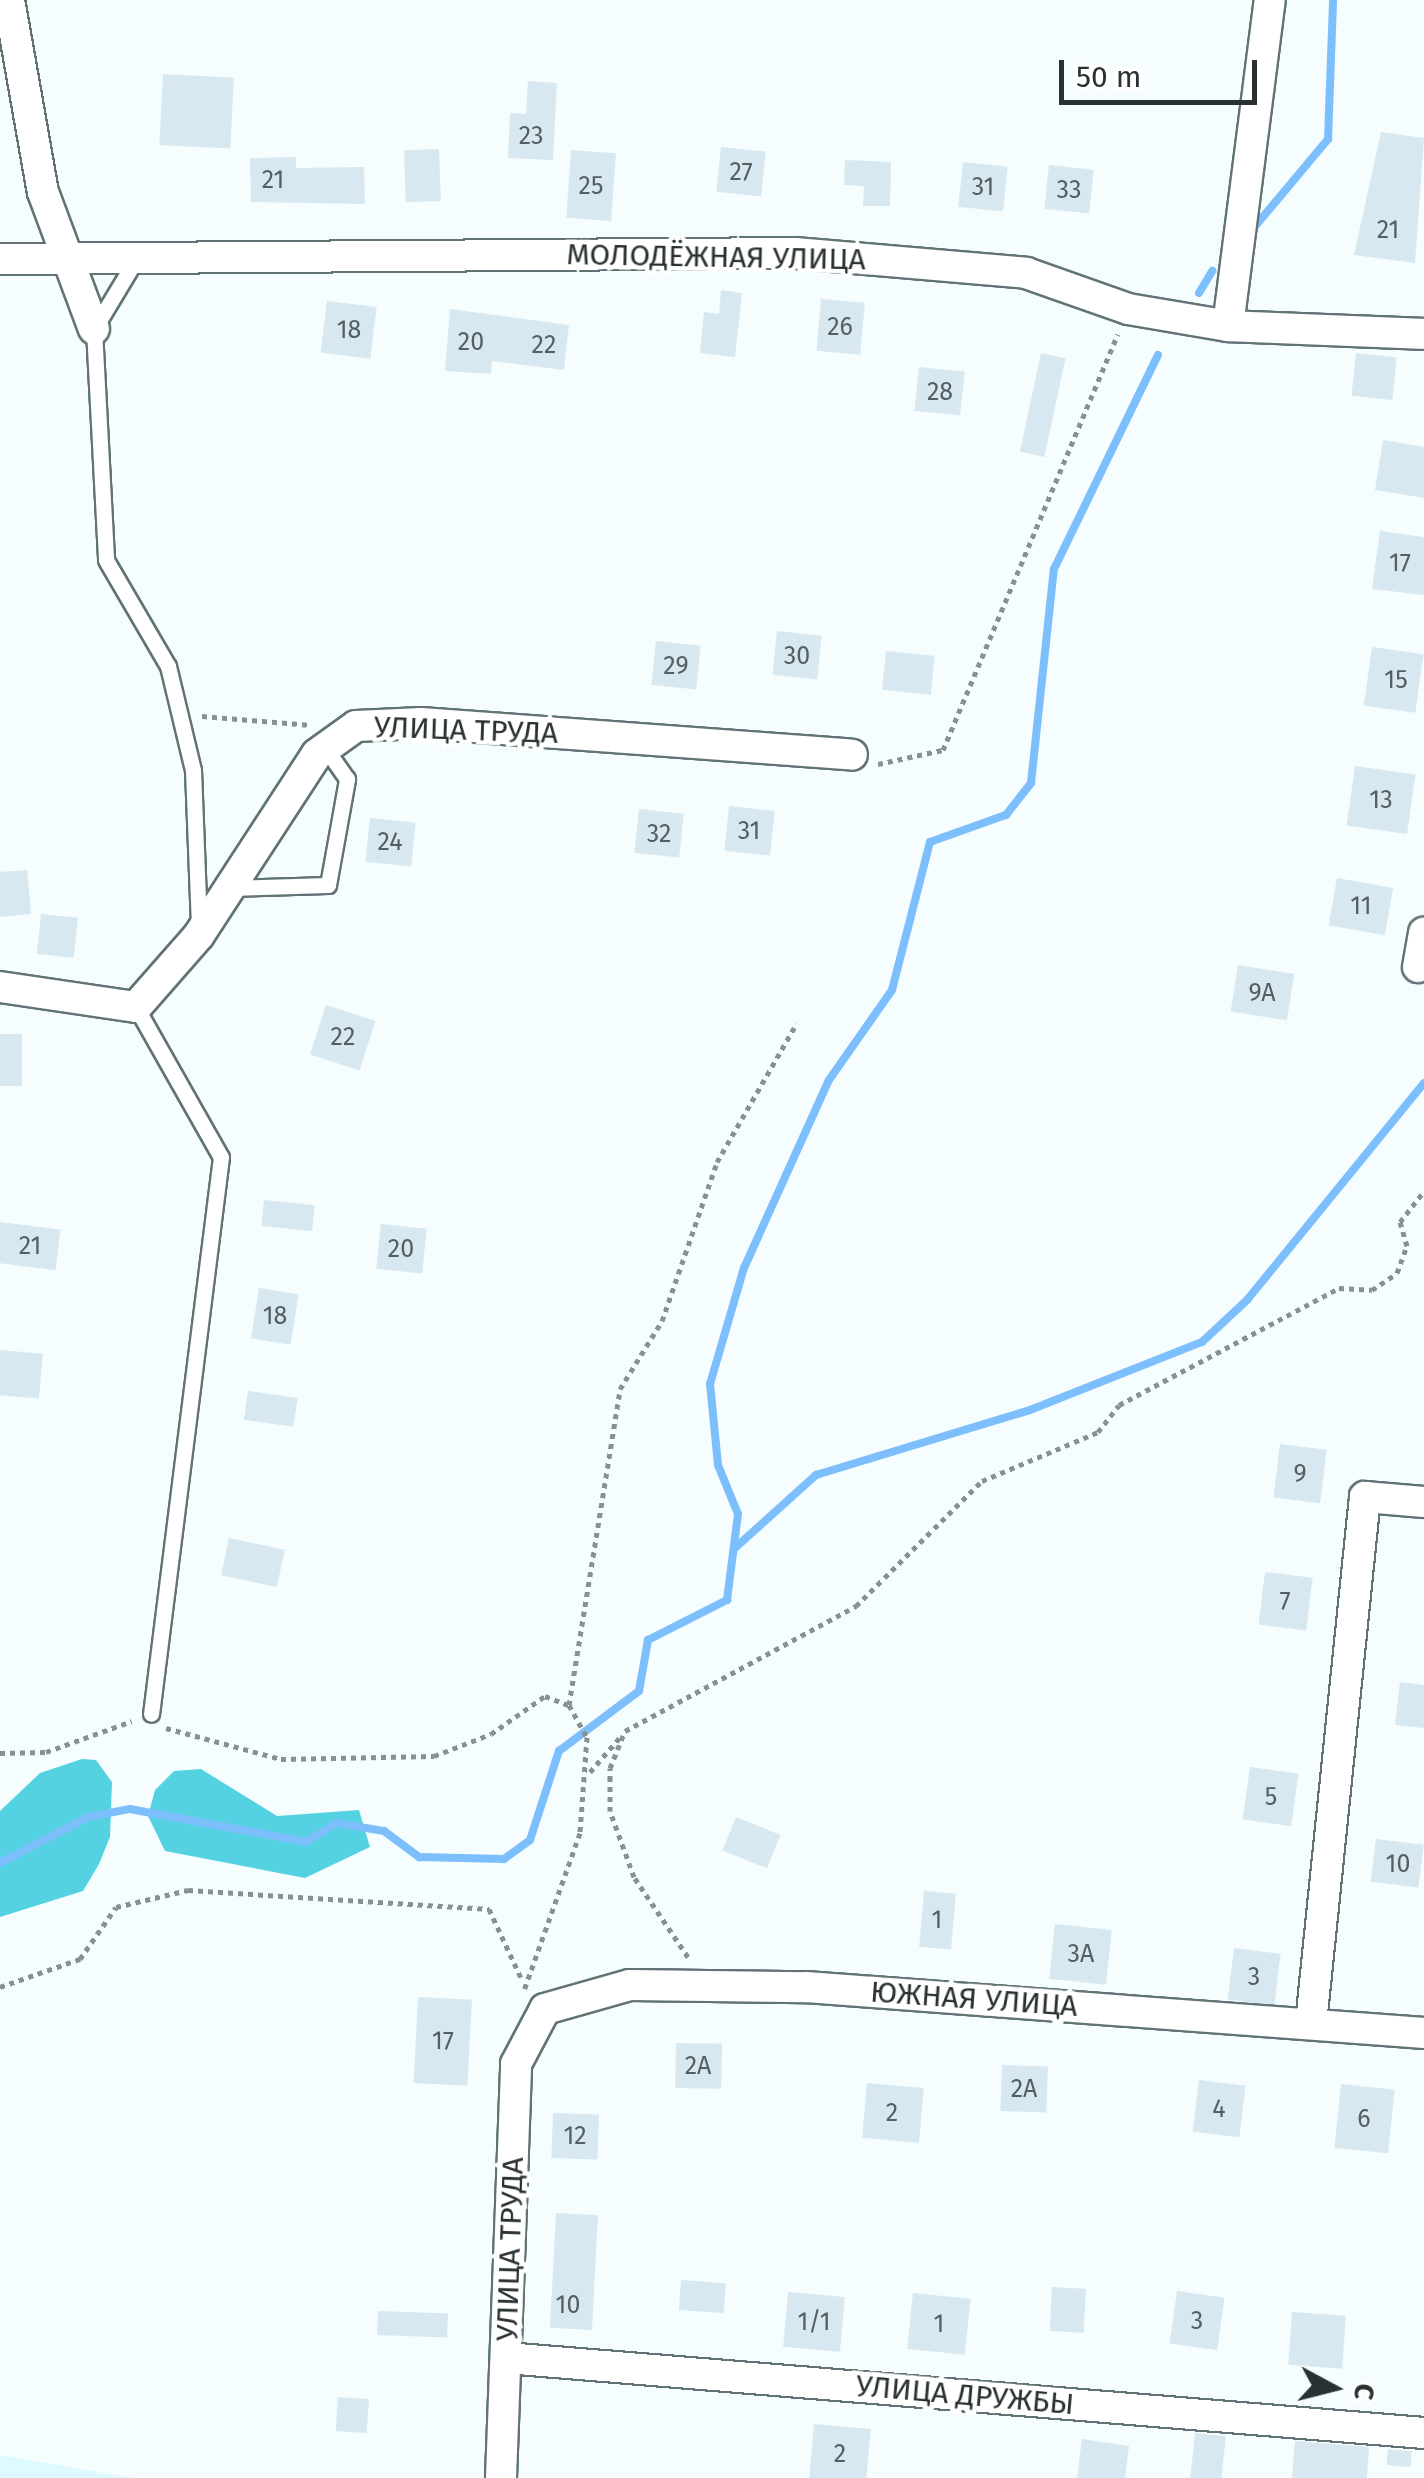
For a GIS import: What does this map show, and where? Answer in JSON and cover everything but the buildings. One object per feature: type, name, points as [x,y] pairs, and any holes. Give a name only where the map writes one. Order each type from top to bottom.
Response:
[{"type":"street","points":[[10,0],[62,260],[94,329]]},
{"type":"street","points":[[1228,326],[1270,0]]},
{"type":"street","name":"МОЛОДЁЖНАЯ УЛИЦА","points":[[0,259],[795,253],[1026,273],[1128,309],[1228,326],[1424,334]]},
{"type":"street","name":"УЛИЦА ТРУДА","points":[[145,1000],[198,935],[325,747],[351,729],[421,723],[861,760]]},
{"type":"street","points":[[1418,966],[1424,933]]},
{"type":"street","points":[[0,987],[145,1000]]},
{"type":"street","points":[[1311,2022],[1365,1497],[1424,1502]]},
{"type":"street","name":"ЮЖНАЯ УЛИЦА","points":[[532,2022],[582,1993],[706,1986],[1311,2022],[1424,2033]]},
{"type":"street","name":"УЛИЦА ТРУДА","points":[[502,2478],[516,2064],[532,2022]]},
{"type":"street","name":"УЛИЦА ДРУЖБЫ","points":[[506,2358],[1424,2433]]},
{"type":"lane","points":[[138,256],[94,329],[106,560],[152,626],[179,714],[192,770],[198,935]]},
{"type":"lane","points":[[229,888],[328,885],[347,779],[325,747]]},
{"type":"lane","points":[[145,1000],[220,1157],[151,1714]]},
{"type":"path","points":[[861,760],[916,762],[943,750],[1128,309]]},
{"type":"path","points":[[179,714],[351,729]]},
{"type":"path","points":[[569,1704],[620,1390],[662,1321],[717,1162],[797,1022]]},
{"type":"path","points":[[588,1774],[625,1731],[856,1606],[982,1482],[1098,1432],[1120,1405],[1340,1288],[1372,1290],[1397,1273],[1407,1246],[1400,1222],[1424,1192]]},
{"type":"path","points":[[0,1753],[46,1752],[151,1714],[175,1736],[281,1760],[434,1756],[491,1734],[545,1696],[569,1704],[587,1737],[588,1774],[580,1833],[522,1980]]},
{"type":"path","points":[[625,1731],[610,1768],[610,1811],[634,1878],[706,1986]]},
{"type":"path","points":[[0,1986],[80,1959],[116,1908],[188,1890],[489,1910],[522,1980],[532,2022]]},
{"type":"shaded area","points":[[82,1759],[96,1760],[112,1782],[110,1837],[99,1864],[83,1891],[0,1917],[0,1811],[40,1773]]},
{"type":"shaded area","points":[[201,1769],[277,1816],[359,1810],[370,1847],[305,1878],[165,1851],[148,1816],[155,1790],[174,1771]]},
{"type":"shaded area","points":[[0,2455],[134,2478],[0,2478]]},
{"type":"waterway","points":[[1252,230],[1328,139],[1333,0]]},
{"type":"waterway","points":[[1199,293],[1212,271]]},
{"type":"waterway","points":[[0,1863],[88,1817],[130,1809],[306,1842],[336,1823],[384,1831],[419,1857],[504,1859],[530,1840],[559,1751],[639,1691],[648,1640],[727,1600],[738,1514],[718,1465],[710,1384],[744,1268],[829,1080],[892,990],[930,842],[1006,815],[1031,783],[1054,569],[1158,355]]},
{"type":"waterway","points":[[736,1547],[816,1475],[1030,1410],[1202,1342],[1247,1300],[1424,1083]]}]
